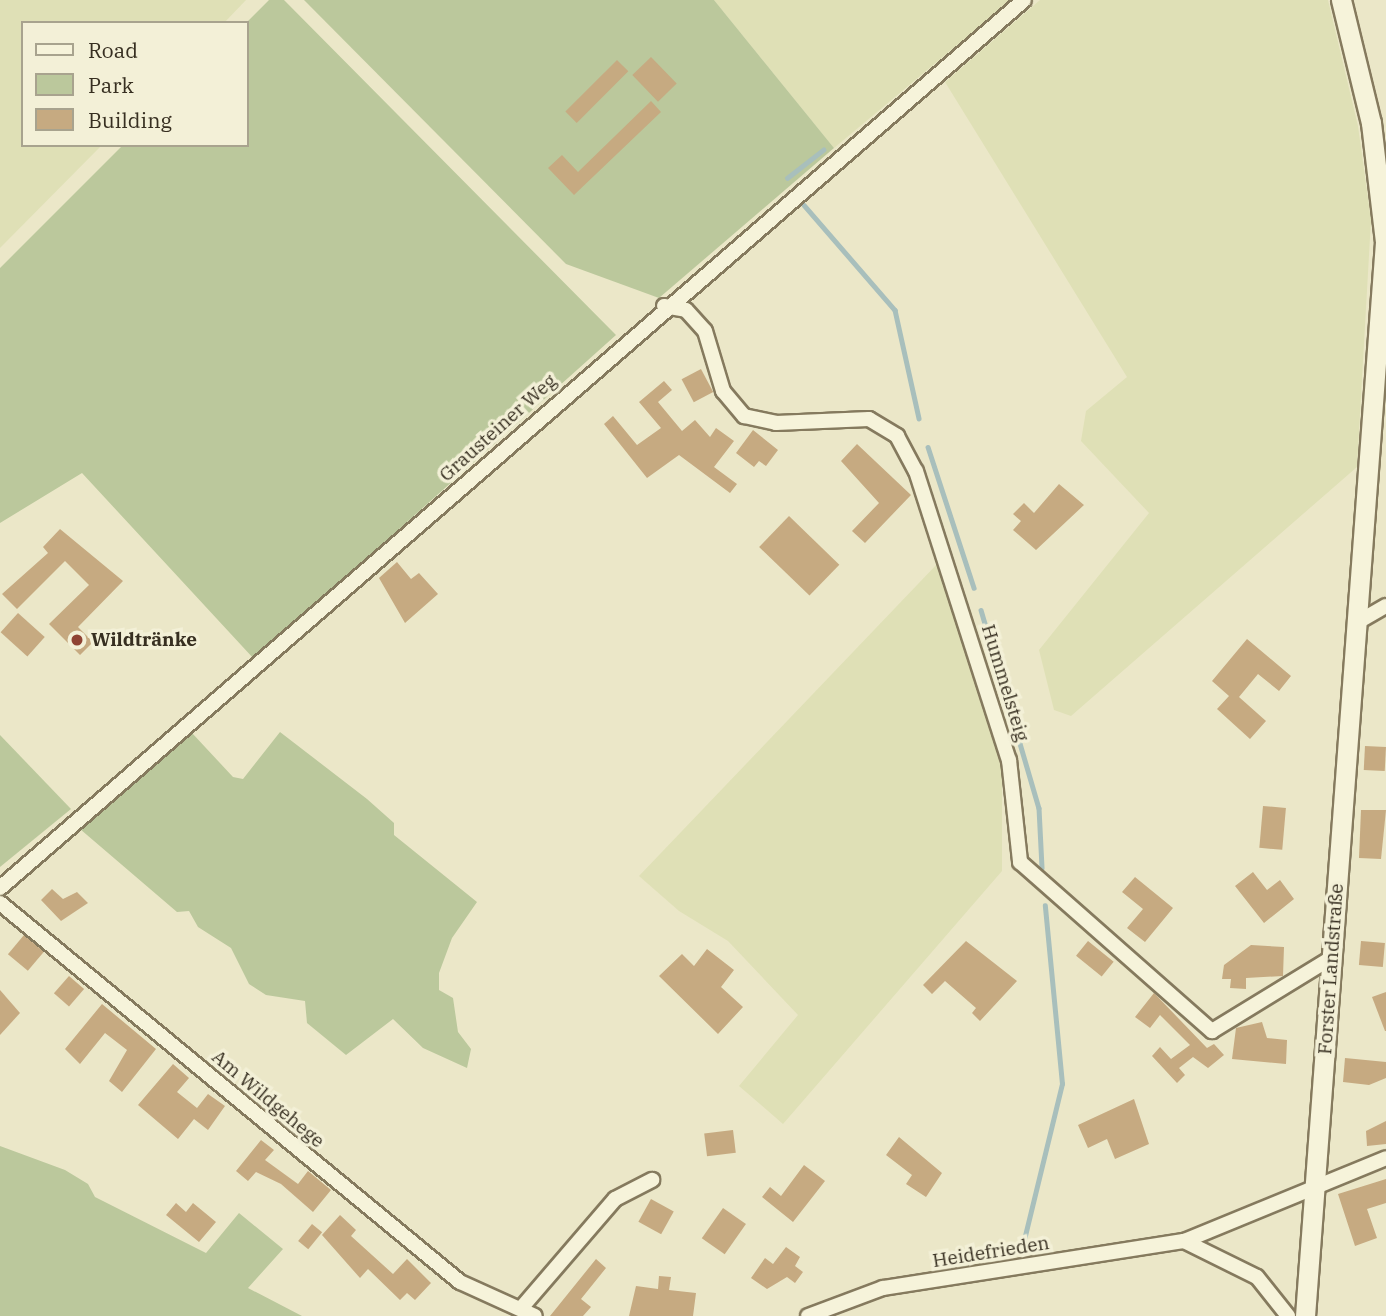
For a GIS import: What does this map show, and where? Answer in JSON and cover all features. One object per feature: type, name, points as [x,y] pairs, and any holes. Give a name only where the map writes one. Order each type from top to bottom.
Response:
[{"type":"main road","name":"Forster Landstraße","points":[[1305,1316],[1384,291],[1383,189],[1341,0]]},
{"type":"street","name":"Grausteiner Weg","points":[[0,888],[664,306],[1024,0]]},
{"type":"street","name":"Hummelsteig","points":[[664,306],[686,310],[705,331],[723,391],[744,416],[776,423],[869,419],[897,436],[916,471],[1009,760],[1020,862],[1212,1031],[1331,958]]},
{"type":"street","points":[[1358,622],[1386,606]]},
{"type":"street","name":"Am Wildgehege","points":[[0,903],[460,1282],[523,1306],[535,1316]]},
{"type":"street","name":"Heidefrieden","points":[[808,1316],[883,1288],[1184,1241],[1386,1158]]},
{"type":"street","points":[[523,1306],[615,1199],[652,1180]]},
{"type":"street","points":[[1184,1241],[1257,1277],[1287,1316]]},
{"type":"green space","points":[[0,0],[246,0],[226,21],[21,21],[21,147],[100,147],[0,248]]},
{"type":"green space","points":[[269,0],[284,0],[616,335],[254,659],[82,473],[0,523],[0,268],[121,147],[248,147],[248,21]]},
{"type":"green space","points":[[304,0],[714,0],[834,148],[659,298],[566,264]]},
{"type":"green space","points":[[714,0],[1011,0],[834,148]]},
{"type":"green space","points":[[1040,0],[1328,0],[1358,126],[1371,220],[1357,467],[1071,716],[1054,710],[1039,650],[1149,513],[1081,441],[1086,411],[1127,377],[945,82]]},
{"type":"green space","points":[[939,562],[1002,758],[1002,871],[783,1124],[739,1086],[798,1015],[728,941],[679,911],[639,876]]},
{"type":"green space","points":[[280,732],[367,799],[394,823],[394,835],[477,902],[452,938],[439,973],[439,990],[453,998],[458,1032],[471,1049],[467,1068],[423,1048],[393,1019],[346,1055],[307,1023],[305,1001],[266,995],[249,984],[231,948],[198,927],[189,911],[177,912],[80,829],[192,733],[233,777],[243,779]]},
{"type":"green space","points":[[0,735],[71,809],[0,867]]},
{"type":"green space","points":[[0,1146],[65,1170],[88,1184],[95,1197],[206,1253],[239,1213],[283,1249],[248,1288],[302,1316],[0,1316]]},
{"type":"building","points":[[651,57],[677,84],[658,102],[632,75]]},
{"type":"building","points":[[617,60],[628,71],[577,123],[565,112]]},
{"type":"building","points":[[651,101],[661,112],[574,195],[548,168],[562,155],[578,172]]},
{"type":"building","points":[[701,369],[713,392],[694,402],[682,379]]},
{"type":"building","points":[[664,381],[672,390],[658,402],[682,431],[695,420],[710,437],[716,428],[734,441],[714,467],[737,484],[730,493],[679,455],[647,478],[604,424],[613,416],[637,445],[661,428],[639,402]]},
{"type":"building","points":[[753,430],[778,450],[766,466],[759,461],[754,467],[736,453]]},
{"type":"building","points":[[857,444],[911,495],[865,543],[852,531],[879,503],[841,461]]},
{"type":"building","points":[[1059,484],[1084,505],[1036,550],[1013,530],[1021,521],[1013,514],[1024,503],[1034,513]]},
{"type":"building","points":[[789,516],[839,565],[809,596],[759,547]]},
{"type":"building","points":[[60,529],[123,581],[78,627],[93,642],[80,655],[49,624],[89,585],[65,561],[17,609],[2,594],[48,553],[43,547]]},
{"type":"building","points":[[397,562],[411,579],[419,573],[438,594],[405,623],[379,578]]},
{"type":"building","points":[[18,613],[45,637],[27,656],[1,632]]},
{"type":"building","points":[[1247,639],[1291,676],[1279,691],[1258,674],[1239,697],[1266,721],[1250,739],[1217,709],[1229,696],[1212,681]]},
{"type":"building","points":[[1365,746],[1386,747],[1385,771],[1364,770]]},
{"type":"building","points":[[1263,806],[1286,808],[1282,850],[1259,848]]},
{"type":"building","points":[[1361,810],[1386,810],[1381,859],[1359,858]]},
{"type":"building","points":[[1253,872],[1267,890],[1280,880],[1294,899],[1264,923],[1235,886]]},
{"type":"building","points":[[1135,877],[1173,908],[1145,942],[1127,928],[1143,909],[1122,892]]},
{"type":"building","points":[[52,889],[63,899],[77,892],[88,903],[61,921],[41,900]]},
{"type":"building","points":[[24,935],[44,952],[28,971],[8,954]]},
{"type":"building","points":[[966,941],[1017,981],[980,1021],[972,1013],[976,1008],[945,981],[932,994],[923,985]]},
{"type":"building","points":[[1088,941],[1114,962],[1102,977],[1076,956]]},
{"type":"building","points":[[1361,941],[1385,943],[1383,967],[1359,965]]},
{"type":"building","points":[[1251,945],[1284,947],[1283,976],[1246,978],[1246,989],[1230,988],[1231,979],[1222,979],[1224,965]]},
{"type":"building","points":[[707,949],[734,970],[721,987],[743,1007],[718,1034],[659,976],[682,954],[694,966]]},
{"type":"building","points":[[69,976],[84,989],[69,1006],[54,993]]},
{"type":"building","points":[[0,990],[20,1013],[0,1035]]},
{"type":"building","points":[[1386,992],[1386,1031],[1385,1031],[1372,997]]},
{"type":"building","points":[[1154,993],[1207,1048],[1214,1044],[1224,1055],[1208,1068],[1193,1057],[1179,1068],[1185,1075],[1177,1083],[1152,1056],[1160,1047],[1171,1059],[1190,1045],[1160,1015],[1150,1028],[1135,1017]]},
{"type":"building","points":[[102,1004],[156,1049],[122,1092],[109,1081],[127,1050],[105,1033],[80,1064],[65,1049]]},
{"type":"building","points":[[1262,1022],[1267,1038],[1287,1040],[1286,1064],[1232,1059],[1236,1028]]},
{"type":"building","points":[[1345,1058],[1386,1062],[1386,1078],[1369,1085],[1343,1082]]},
{"type":"building","points":[[173,1064],[189,1078],[177,1092],[197,1108],[208,1094],[225,1106],[208,1130],[194,1119],[178,1139],[138,1105]]},
{"type":"building","points":[[1134,1099],[1149,1144],[1115,1159],[1107,1139],[1088,1148],[1078,1125]]},
{"type":"building","points":[[1386,1121],[1386,1144],[1367,1146],[1366,1131]]},
{"type":"building","points":[[733,1130],[736,1153],[707,1156],[704,1134]]},
{"type":"building","points":[[899,1137],[942,1173],[926,1197],[906,1184],[912,1175],[886,1155]]},
{"type":"building","points":[[261,1140],[274,1150],[265,1160],[298,1184],[308,1171],[331,1190],[313,1212],[281,1184],[256,1172],[248,1181],[236,1171]]},
{"type":"building","points":[[804,1165],[825,1181],[793,1222],[762,1197],[770,1187],[781,1196]]},
{"type":"building","points":[[1386,1179],[1386,1203],[1367,1209],[1377,1238],[1355,1246],[1338,1194]]},
{"type":"building","points":[[651,1199],[674,1212],[661,1234],[638,1222]]},
{"type":"building","points":[[176,1203],[186,1212],[193,1203],[216,1222],[199,1242],[166,1215]]},
{"type":"building","points":[[723,1208],[746,1224],[725,1254],[702,1238]]},
{"type":"building","points":[[340,1215],[356,1230],[351,1236],[393,1274],[407,1259],[431,1283],[415,1300],[407,1293],[400,1300],[368,1269],[360,1278],[322,1235]]},
{"type":"building","points":[[312,1224],[322,1232],[308,1249],[298,1241]]},
{"type":"building","points":[[786,1247],[800,1257],[795,1266],[803,1272],[795,1283],[787,1277],[767,1289],[751,1278],[765,1258],[773,1264]]},
{"type":"building","points":[[596,1259],[606,1268],[581,1299],[591,1307],[583,1316],[550,1316]]},
{"type":"building","points":[[659,1276],[671,1277],[669,1290],[696,1293],[693,1316],[629,1316],[636,1286],[658,1289]]},
{"type":"waterway","points":[[787,178],[823,150]]},
{"type":"waterway","points":[[804,205],[895,310],[919,418]]},
{"type":"waterway","points":[[928,447],[974,588]]},
{"type":"waterway","points":[[981,610],[1039,808],[1042,868]]},
{"type":"waterway","points":[[1021,1252],[1062,1084],[1045,906]]},
{"type":"place","name":"Wildtränke","points":[[77,640]]}]
